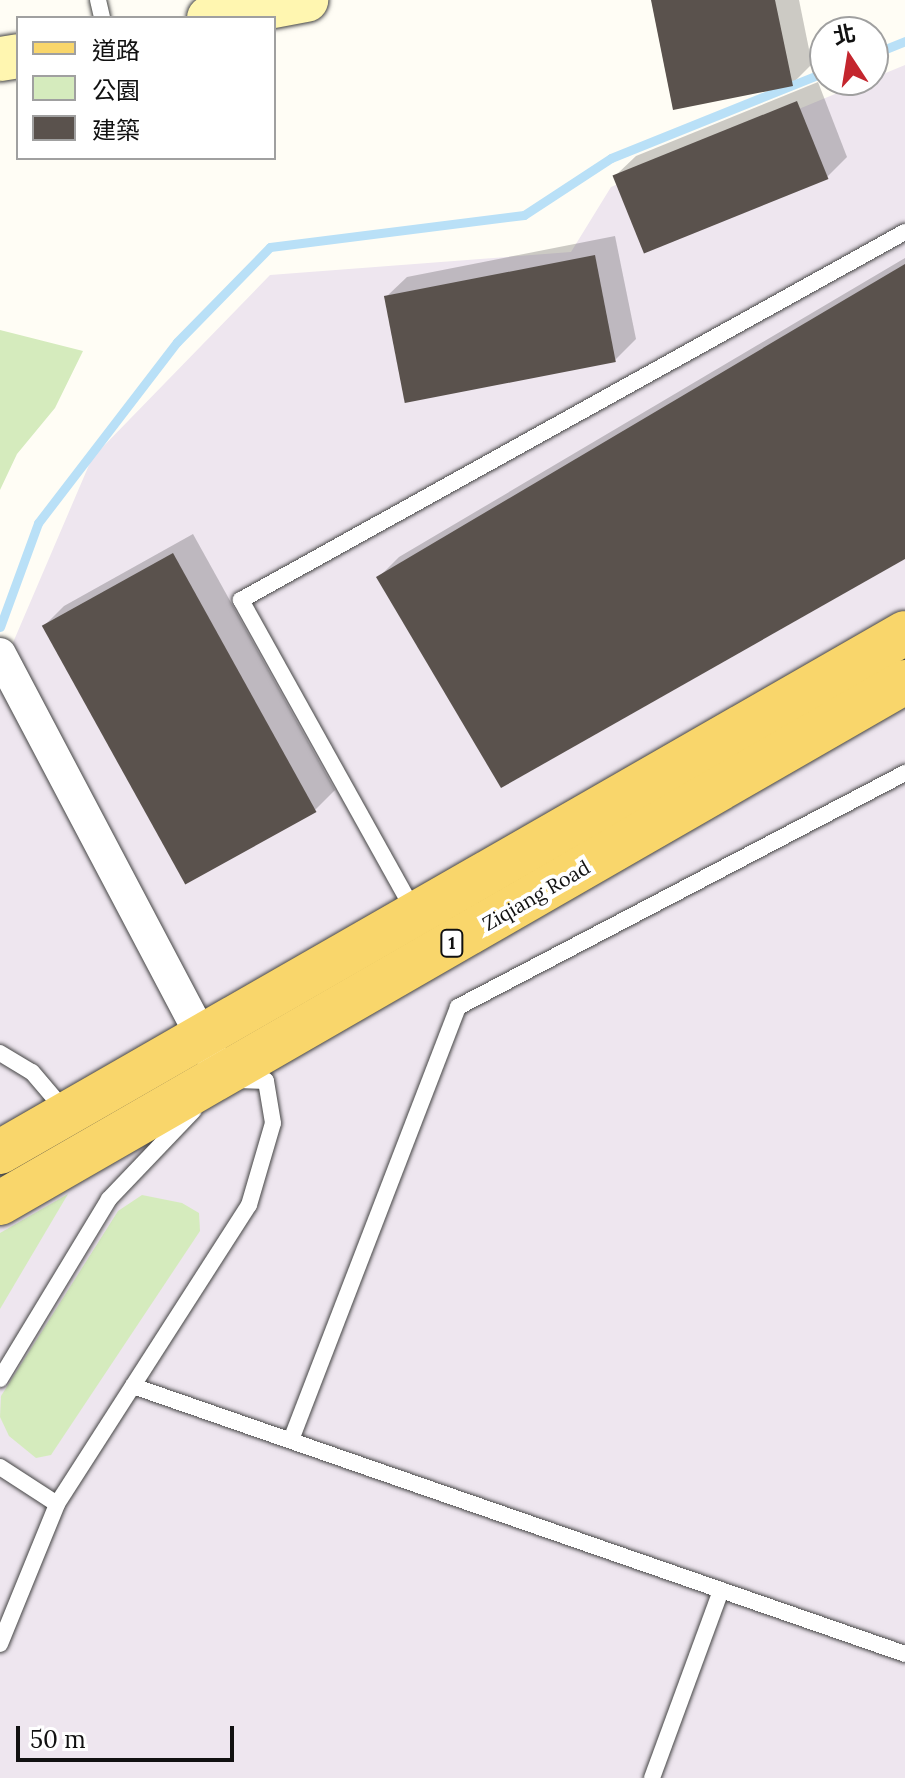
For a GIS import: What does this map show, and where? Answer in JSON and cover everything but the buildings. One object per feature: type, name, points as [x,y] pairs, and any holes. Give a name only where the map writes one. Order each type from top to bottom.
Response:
[{"type":"main road","points":[[220,16],[306,0]]},
{"type":"main road","points":[[889,642],[903,687]]},
{"type":"main road","name":"1","points":[[0,1152],[889,642]]},
{"type":"main road","name":"Ziqiang Road","points":[[0,1203],[222,1079],[442,949],[903,687]]},
{"type":"main road","points":[[415,912],[442,949]]},
{"type":"street","points":[[0,654],[203,1035],[222,1079]]},
{"type":"lane","points":[[415,912],[241,600],[905,232]]},
{"type":"lane","points":[[291,1440],[458,1007],[905,773]]},
{"type":"lane","points":[[0,1053],[32,1072],[67,1113]]},
{"type":"lane","points":[[0,1379],[109,1199],[222,1079],[266,1081],[273,1123],[249,1205],[57,1504],[0,1644]]},
{"type":"lane","points":[[133,1386],[905,1654]]},
{"type":"lane","points":[[0,1467],[57,1504]]},
{"type":"lane","points":[[652,1778],[721,1590]]},
{"type":"shaded area","points":[[905,65],[905,1778],[0,1778],[0,673],[92,458],[270,275],[571,252],[611,187],[830,96],[889,96],[889,72]]},
{"type":"green space","points":[[0,330],[83,351],[55,408],[17,454],[0,490]]},
{"type":"green space","points":[[68,1194],[0,1309],[0,1233]]},
{"type":"green space","points":[[142,1195],[182,1203],[199,1213],[200,1231],[51,1455],[36,1458],[9,1436],[0,1417],[1,1396],[118,1211]]},
{"type":"waterway","points":[[889,48],[905,41]]},
{"type":"waterway","points":[[0,627],[38,523],[177,342],[270,247],[524,215],[611,158],[809,78]]}]
